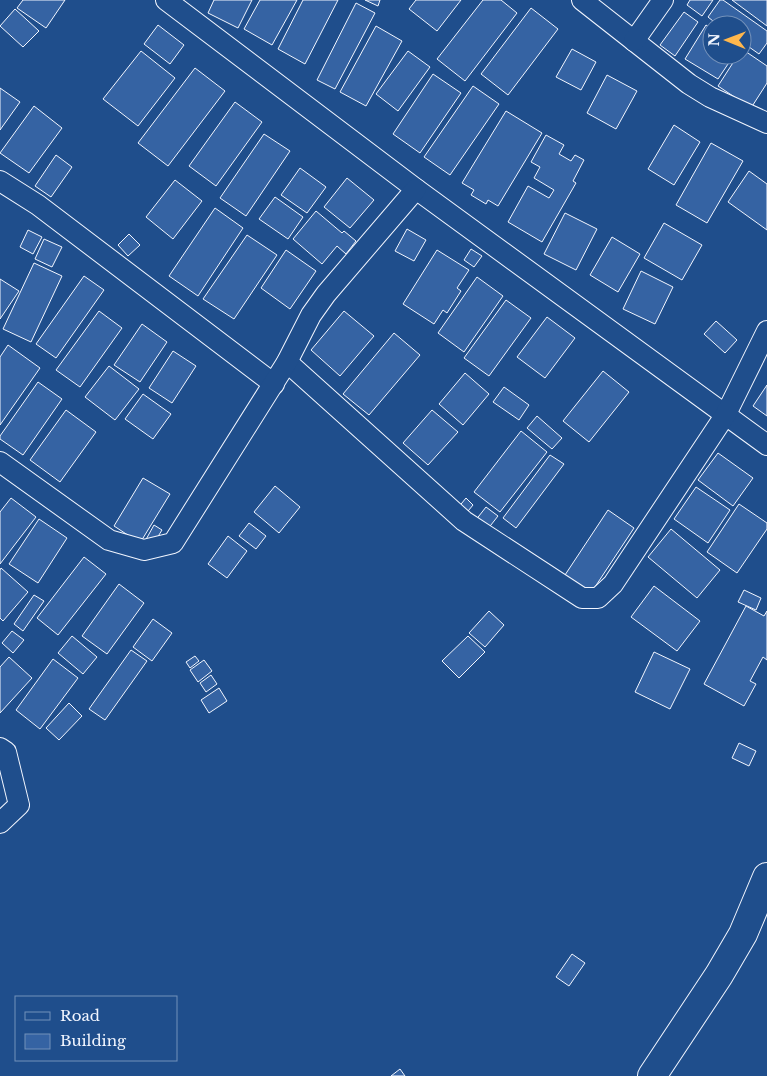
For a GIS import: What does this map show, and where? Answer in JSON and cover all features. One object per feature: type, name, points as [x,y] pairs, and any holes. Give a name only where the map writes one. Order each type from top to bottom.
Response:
[{"type":"street","points":[[582,0],[690,84],[710,97],[767,123]]},
{"type":"street","points":[[634,41],[663,0]]},
{"type":"street","points":[[169,1],[416,189],[767,445]]},
{"type":"street","points":[[0,180],[38,205],[274,384]]},
{"type":"street","points":[[0,462],[109,540],[144,550],[173,543],[274,384],[311,315],[326,294],[416,189]]},
{"type":"street","points":[[287,362],[464,520],[582,598],[598,598],[613,584],[726,414],[767,331]]},
{"type":"street","points":[[0,748],[6,752],[19,805],[0,823]]},
{"type":"street","points":[[652,1076],[719,975],[738,942],[767,877]]},
{"type":"building","points":[[23,0],[65,0],[46,28],[17,8]]},
{"type":"building","points":[[214,0],[252,0],[238,28],[208,13]]},
{"type":"building","points":[[260,0],[297,0],[272,45],[244,29]]},
{"type":"building","points":[[303,0],[338,0],[305,64],[278,49]]},
{"type":"building","points":[[365,0],[380,0],[378,6]]},
{"type":"building","points":[[416,0],[461,0],[437,31],[409,9]]},
{"type":"building","points":[[483,0],[501,0],[517,13],[465,81],[437,59]]},
{"type":"building","points":[[690,0],[713,0],[702,16],[687,5]]},
{"type":"building","points":[[720,0],[723,0],[744,15],[709,15]]},
{"type":"building","points":[[732,0],[767,0],[767,26]]},
{"type":"building","points":[[356,3],[375,13],[335,89],[317,80]]},
{"type":"building","points":[[531,8],[558,29],[508,95],[481,74]]},
{"type":"building","points":[[15,9],[39,31],[23,47],[0,26]]},
{"type":"building","points":[[684,12],[698,22],[675,56],[660,45]]},
{"type":"building","points":[[752,20],[767,31],[767,43],[759,54],[752,49]]},
{"type":"building","points":[[158,25],[184,45],[170,64],[144,44]]},
{"type":"building","points":[[376,26],[402,41],[366,106],[340,92]]},
{"type":"building","points":[[702,31],[702,65],[727,65],[718,79],[685,59]]},
{"type":"building","points":[[572,49],[596,62],[581,90],[556,77]]},
{"type":"building","points":[[141,51],[175,78],[138,126],[103,99]]},
{"type":"building","points":[[408,51],[430,67],[398,111],[376,94]]},
{"type":"building","points":[[752,56],[767,66],[767,83],[751,108],[718,86],[732,65],[752,65]]},
{"type":"building","points":[[195,68],[225,91],[168,166],[138,143]]},
{"type":"building","points":[[433,74],[461,93],[420,153],[393,134]]},
{"type":"building","points":[[607,75],[637,91],[616,129],[587,113]]},
{"type":"building","points":[[473,86],[499,104],[450,175],[424,157]]},
{"type":"building","points":[[0,88],[20,102],[0,130]]},
{"type":"building","points":[[235,102],[262,122],[216,186],[189,166]]},
{"type":"building","points":[[34,106],[62,128],[29,173],[0,153]]},
{"type":"building","points":[[506,111],[542,133],[498,206],[488,200],[486,204],[471,195],[474,190],[462,183]]},
{"type":"building","points":[[674,125],[700,142],[674,185],[648,169]]},
{"type":"building","points":[[264,134],[290,151],[246,216],[220,198]]},
{"type":"building","points":[[546,135],[564,145],[559,154],[571,161],[575,155],[584,160],[573,181],[576,183],[542,242],[508,222],[528,186],[549,198],[554,190],[534,178],[540,167],[531,162]]},
{"type":"building","points":[[711,143],[743,161],[707,223],[676,205]]},
{"type":"building","points":[[56,155],[72,167],[51,197],[35,186]]},
{"type":"building","points":[[300,168],[326,187],[307,213],[281,195]]},
{"type":"building","points":[[749,171],[767,184],[767,230],[728,202]]},
{"type":"building","points":[[347,178],[374,200],[350,228],[324,207]]},
{"type":"building","points":[[175,180],[202,201],[173,239],[146,217]]},
{"type":"building","points":[[275,197],[303,217],[288,239],[259,219]]},
{"type":"building","points":[[215,208],[243,228],[198,296],[169,276]]},
{"type":"building","points":[[316,211],[342,233],[344,231],[356,241],[346,254],[337,246],[322,264],[293,239]]},
{"type":"building","points":[[565,213],[597,229],[576,270],[544,254]]},
{"type":"building","points":[[664,223],[702,245],[682,280],[644,258]]},
{"type":"building","points":[[407,229],[426,240],[414,261],[395,251]]},
{"type":"building","points":[[28,230],[42,237],[33,254],[20,247]]},
{"type":"building","points":[[129,234],[140,245],[128,256],[118,245]]},
{"type":"building","points":[[247,235],[277,255],[234,319],[203,299]]},
{"type":"building","points":[[612,237],[640,254],[618,292],[590,275]]},
{"type":"building","points":[[44,239],[62,247],[52,267],[35,259]]},
{"type":"building","points":[[471,249],[482,256],[474,267],[464,260]]},
{"type":"building","points":[[286,250],[316,271],[290,309],[261,288]]},
{"type":"building","points":[[437,250],[469,270],[457,288],[461,291],[447,313],[443,310],[434,324],[403,304]]},
{"type":"building","points":[[34,263],[62,276],[31,342],[3,329]]},
{"type":"building","points":[[641,271],[673,287],[655,324],[623,309]]},
{"type":"building","points":[[84,276],[104,290],[56,358],[36,344]]},
{"type":"building","points":[[477,277],[503,296],[464,352],[438,333]]},
{"type":"building","points":[[0,279],[19,291],[0,319]]},
{"type":"building","points":[[506,300],[531,318],[489,376],[464,358]]},
{"type":"building","points":[[99,311],[122,328],[80,387],[56,370]]},
{"type":"building","points":[[344,311],[374,336],[340,376],[311,350]]},
{"type":"building","points":[[547,317],[575,338],[545,378],[517,357]]},
{"type":"building","points":[[716,321],[737,340],[725,353],[704,334]]},
{"type":"building","points":[[142,324],[167,342],[140,382],[114,365]]},
{"type":"building","points":[[394,333],[420,355],[369,415],[343,394]]},
{"type":"building","points":[[8,345],[40,368],[0,425],[0,357]]},
{"type":"building","points":[[173,351],[196,366],[172,403],[149,388]]},
{"type":"building","points":[[109,366],[139,389],[115,420],[85,397]]},
{"type":"building","points":[[603,371],[629,392],[589,442],[563,421]]},
{"type":"building","points":[[465,373],[489,394],[463,425],[439,404]]},
{"type":"building","points":[[38,382],[62,399],[23,455],[0,439],[0,436]]},
{"type":"building","points":[[767,385],[767,416],[753,406]]},
{"type":"building","points":[[504,387],[529,405],[519,420],[493,402]]},
{"type":"building","points":[[143,394],[171,414],[153,439],[125,419]]},
{"type":"building","points":[[66,410],[96,432],[60,482],[30,460]]},
{"type":"building","points":[[432,410],[458,432],[428,465],[403,443]]},
{"type":"building","points":[[537,416],[562,438],[552,449],[527,428]]},
{"type":"building","points":[[521,431],[547,452],[500,512],[474,492]]},
{"type":"building","points":[[718,453],[753,478],[733,506],[698,480]]},
{"type":"building","points":[[550,455],[564,464],[516,528],[503,518]]},
{"type":"building","points":[[143,478],[170,494],[140,543],[114,526]]},
{"type":"building","points":[[275,486],[300,507],[279,533],[254,512]]},
{"type":"building","points":[[696,487],[730,510],[708,543],[674,519]]},
{"type":"building","points":[[11,498],[36,517],[0,564],[0,512]]},
{"type":"building","points":[[466,498],[473,505],[464,516],[457,509]]},
{"type":"building","points":[[739,504],[767,523],[767,529],[737,573],[707,552]]},
{"type":"building","points":[[486,507],[498,516],[487,530],[475,521]]},
{"type":"building","points":[[608,510],[634,528],[589,596],[563,578]]},
{"type":"building","points":[[39,519],[67,538],[38,583],[9,564]]},
{"type":"building","points":[[249,523],[266,536],[256,549],[239,536]]},
{"type":"building","points":[[154,525],[162,530],[151,548],[144,543]]},
{"type":"building","points":[[671,529],[720,570],[697,598],[648,557]]},
{"type":"building","points":[[228,536],[247,551],[227,578],[208,564]]},
{"type":"building","points":[[84,557],[106,574],[58,635],[37,618]]},
{"type":"building","points":[[1,568],[28,592],[3,621],[0,618]]},
{"type":"building","points":[[119,584],[144,603],[107,654],[82,636]]},
{"type":"building","points":[[654,586],[700,621],[677,651],[631,617]]},
{"type":"building","points":[[744,590],[761,598],[756,610],[738,602]]},
{"type":"building","points":[[34,595],[44,601],[23,631],[14,624]]},
{"type":"building","points":[[746,606],[764,616],[767,611],[767,660],[763,657],[750,681],[756,684],[744,706],[704,684]]},
{"type":"building","points":[[489,611],[504,625],[485,647],[469,633]]},
{"type":"building","points":[[153,619],[172,633],[152,661],[133,647]]},
{"type":"building","points":[[12,631],[24,640],[13,653],[2,643]]},
{"type":"building","points":[[72,636],[97,657],[83,674],[58,653]]},
{"type":"building","points":[[468,636],[485,652],[459,678],[442,661]]},
{"type":"building","points":[[131,650],[147,661],[105,720],[89,709]]},
{"type":"building","points":[[654,652],[690,669],[670,709],[635,692]]},
{"type":"building","points":[[195,656],[199,661],[190,668],[186,662]]},
{"type":"building","points":[[9,657],[32,678],[0,713],[0,667]]},
{"type":"building","points":[[53,659],[78,678],[40,729],[16,710]]},
{"type":"building","points":[[204,660],[212,671],[198,682],[190,670]]},
{"type":"building","points":[[211,675],[217,684],[206,692],[200,683]]},
{"type":"building","points":[[219,688],[227,701],[209,713],[201,700]]},
{"type":"building","points":[[69,703],[82,716],[59,740],[46,728]]},
{"type":"building","points":[[739,743],[756,751],[749,766],[732,758]]},
{"type":"building","points":[[572,954],[585,963],[569,986],[556,977]]},
{"type":"building","points":[[400,1069],[405,1076],[391,1076]]}]
